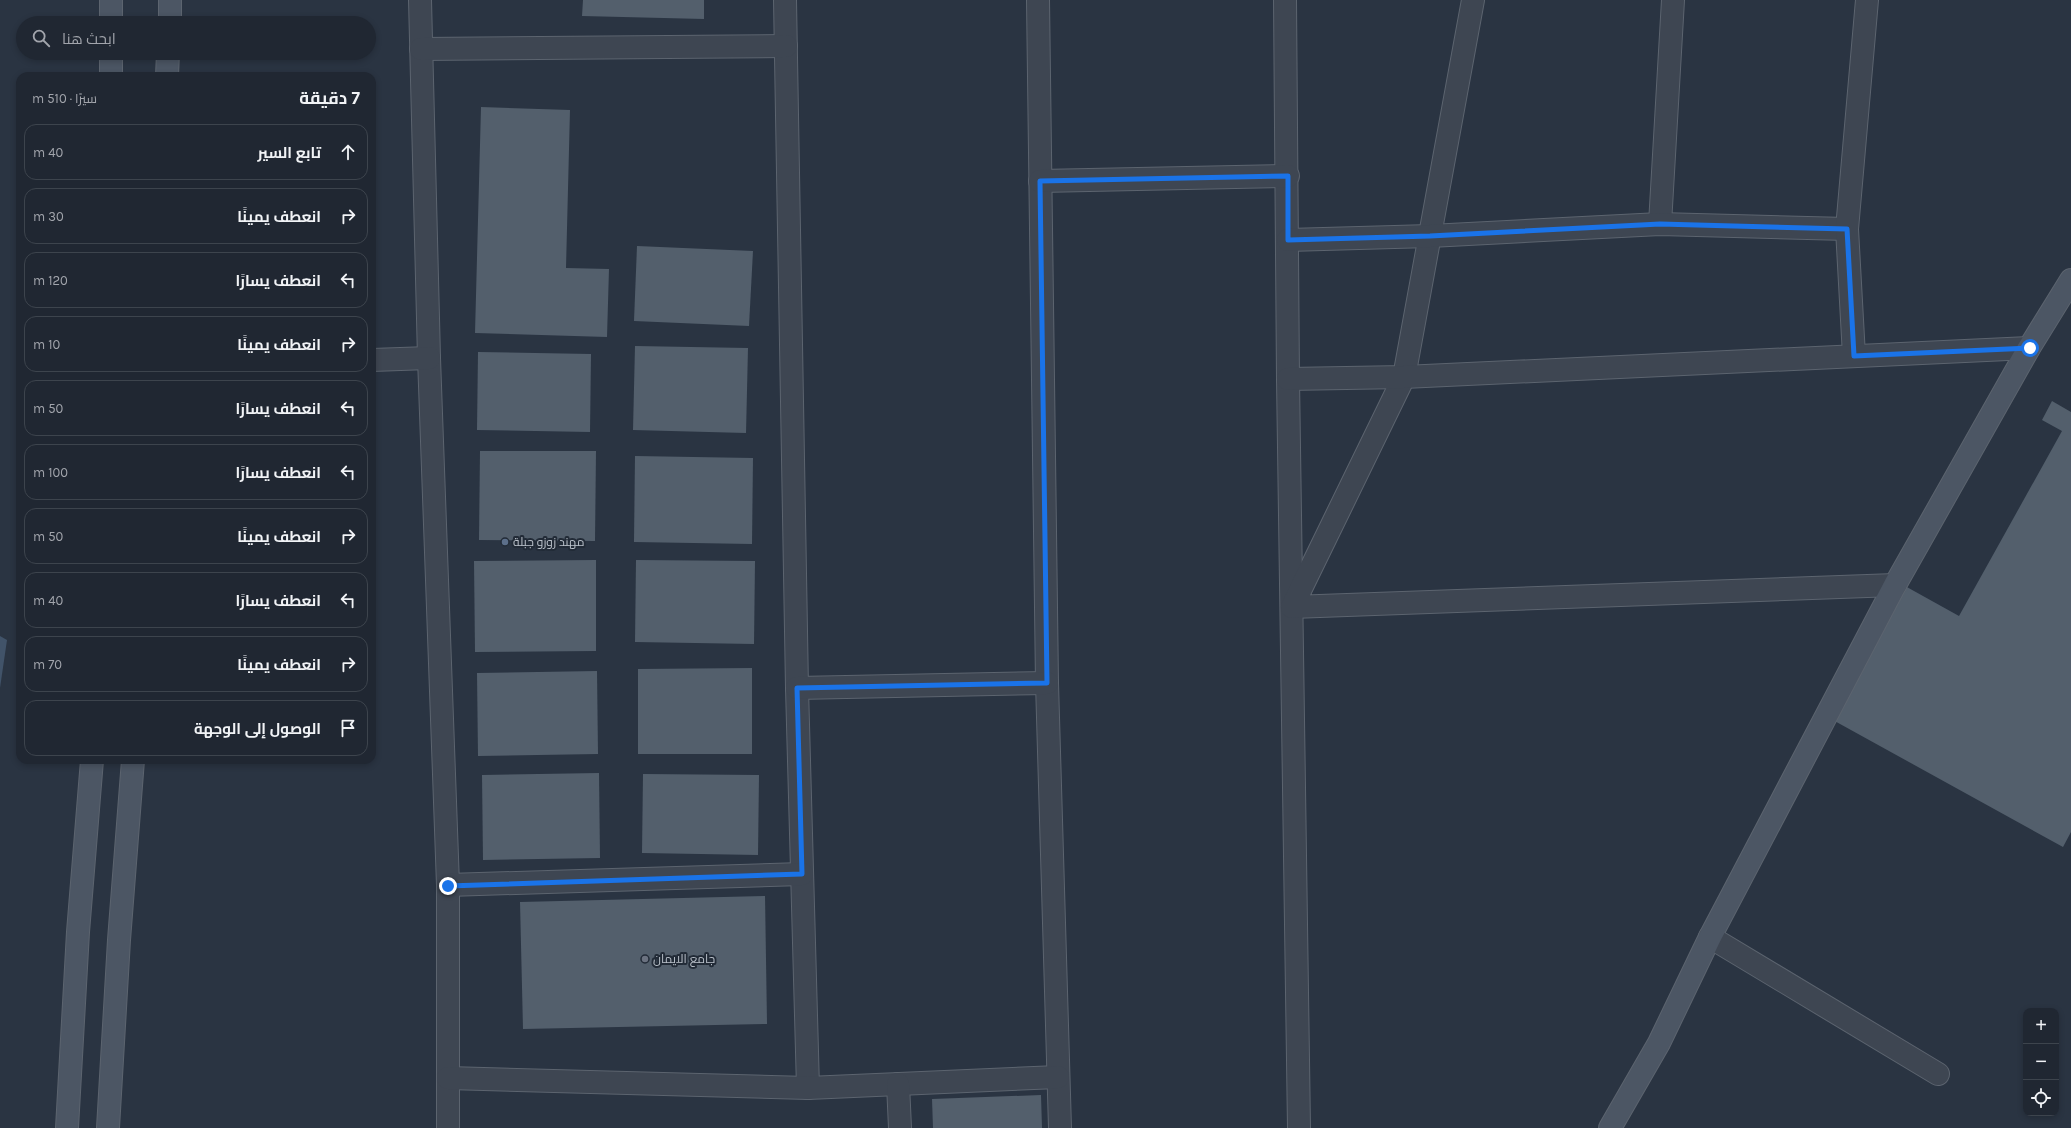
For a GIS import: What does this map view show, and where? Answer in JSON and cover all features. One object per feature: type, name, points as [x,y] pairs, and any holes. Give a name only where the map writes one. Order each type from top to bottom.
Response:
[{"type":"main road","points":[[111,0],[111,16]]},
{"type":"main road","points":[[170,0],[170,16]]},
{"type":"main road","points":[[110,72],[111,60]]},
{"type":"main road","points":[[167,72],[168,60]]},
{"type":"main road","points":[[1610,1128],[1658,1043],[1710,937],[1895,585],[2030,348],[2064,298],[2071,280]]},
{"type":"main road","points":[[67,1128],[78,932],[92,764]]},
{"type":"main road","points":[[108,1128],[119,940],[133,764]]},
{"type":"street","points":[[420,0],[429,358],[448,886],[448,1128]]},
{"type":"street","points":[[785,0],[797,688],[808,1088]]},
{"type":"street","points":[[1038,0],[1047,683],[1060,1128]]},
{"type":"street","points":[[1285,0],[1288,176],[1288,379],[1299,1128]]},
{"type":"street","points":[[1292,607],[1404,377],[1473,0]]},
{"type":"street","points":[[1660,224],[1673,0]]},
{"type":"street","points":[[1854,356],[1847,229],[1867,0]]},
{"type":"street","points":[[421,49],[786,46]]},
{"type":"street","points":[[1040,181],[1288,176]]},
{"type":"street","points":[[1288,240],[1430,236],[1660,224],[1847,229]]},
{"type":"street","points":[[1288,379],[1404,377],[2030,348]]},
{"type":"street","points":[[376,360],[429,358]]},
{"type":"street","points":[[1292,607],[1895,585]]},
{"type":"street","points":[[797,688],[1047,683]]},
{"type":"street","points":[[448,886],[802,874]]},
{"type":"street","points":[[1710,937],[1938,1074]]},
{"type":"street","points":[[448,1078],[808,1088],[1058,1077]]},
{"type":"street","points":[[898,1084],[900,1128]]},
{"type":"water","points":[[0,636],[7,640],[0,688]]},
{"type":"building","points":[[583,0],[704,0],[704,19],[582,16]]},
{"type":"building","points":[[481,107],[570,110],[566,268],[609,269],[607,337],[475,333]]},
{"type":"building","points":[[637,246],[753,251],[749,326],[634,321]]},
{"type":"building","points":[[635,346],[748,348],[746,433],[633,430]]},
{"type":"building","points":[[478,352],[591,354],[590,432],[477,430]]},
{"type":"building","points":[[2052,401],[2071,412],[2071,832],[2063,847],[1831,719],[1905,586],[1959,616],[2062,431],[2042,420]]},
{"type":"building","points":[[480,451],[596,451],[595,541],[479,540]]},
{"type":"building","points":[[635,456],[753,458],[752,544],[634,542]]},
{"type":"building","points":[[596,560],[596,651],[475,652],[474,561]]},
{"type":"building","points":[[636,560],[755,561],[754,644],[635,642]]},
{"type":"building","points":[[752,668],[752,754],[638,754],[638,669]]},
{"type":"building","points":[[597,671],[598,754],[478,756],[477,673]]},
{"type":"building","points":[[599,773],[600,858],[483,860],[482,775]]},
{"type":"building","points":[[643,774],[759,775],[758,855],[642,853]]},
{"type":"building","points":[[765,896],[767,1024],[523,1029],[520,902]]},
{"type":"building","points":[[1041,1095],[1042,1128],[933,1128],[932,1099]]},
{"type":"place","name":"مهند زوزو جبلة","points":[[505,542]]},
{"type":"place","name":"جامع الايمان","points":[[645,959]]},
{"type":"route","points":[[448,886],[802,874],[797,688],[1047,683],[1040,181],[1288,176],[1288,240],[1430,236],[1660,224],[1847,229],[1854,356],[2030,348]]}]
